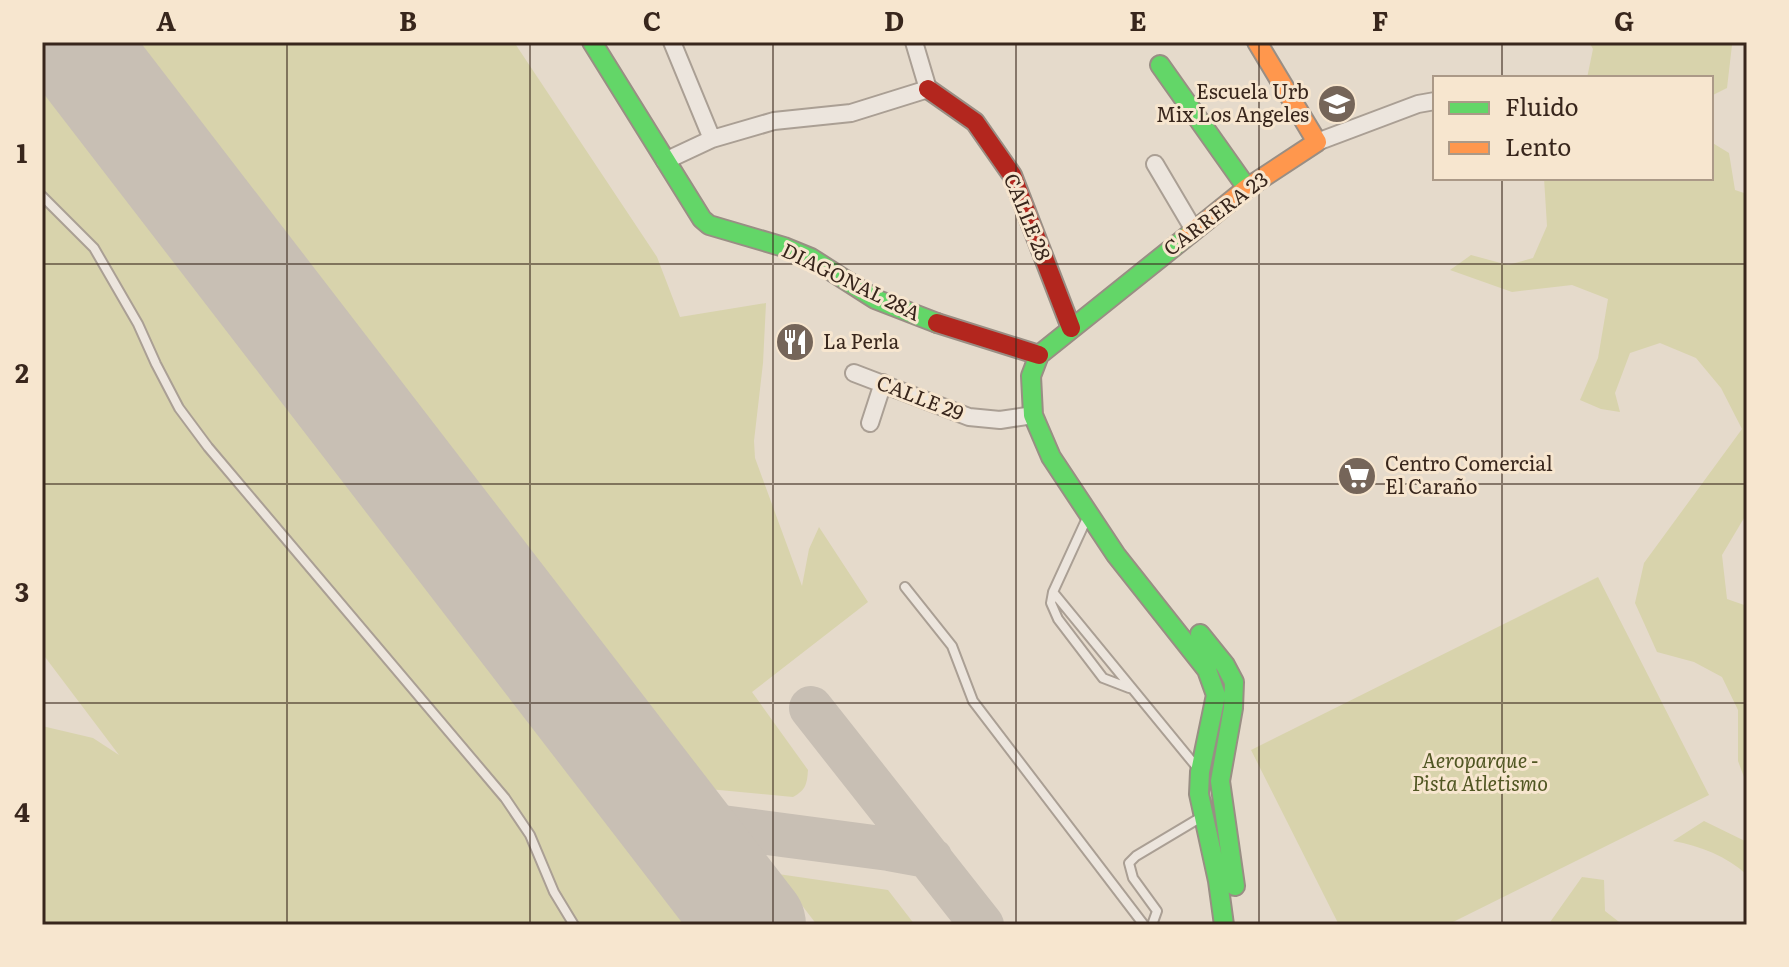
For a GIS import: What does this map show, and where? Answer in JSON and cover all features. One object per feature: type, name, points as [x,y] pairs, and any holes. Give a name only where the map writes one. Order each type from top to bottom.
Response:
[{"type":"main road","points":[[1257,42],[1317,142]]},
{"type":"main road","points":[[599,44],[665,161]]},
{"type":"main road","points":[[1160,65],[1247,188]]},
{"type":"main road","name":"CALLE 28","points":[[928,89],[975,122],[1012,175],[1071,328]]},
{"type":"main road","name":"CARRERA 23","points":[[1033,415],[1031,376],[1039,355],[1247,188],[1317,142]]},
{"type":"main road","name":"DIAGONAL 28A","points":[[665,161],[709,225],[811,258],[875,299],[912,315],[1039,355]]},
{"type":"main road","points":[[1033,415],[1051,457],[1116,555],[1207,670],[1216,695],[1200,772],[1199,794],[1224,925]]},
{"type":"main road","points":[[1093,518],[1130,547],[1225,665],[1234,682],[1233,708],[1220,781],[1241,925]]},
{"type":"street","points":[[672,42],[712,139]]},
{"type":"street","points":[[665,161],[712,139],[774,121],[851,113],[928,89],[914,42]]},
{"type":"street","name":"CARRERA 23","points":[[1317,142],[1418,104],[1433,101]]},
{"type":"street","points":[[1155,164],[1194,230]]},
{"type":"street","name":"CALLE 29","points":[[854,373],[969,417],[1000,420],[1033,415]]},
{"type":"street","points":[[870,423],[883,383]]},
{"type":"lane","points":[[42,196],[94,248],[138,324],[179,408],[208,447],[505,798],[530,835],[554,892],[574,925]]},
{"type":"lane","points":[[1093,518],[1053,592],[1051,603],[1058,619],[1103,678],[1129,688]]},
{"type":"lane","points":[[905,587],[952,646],[973,701],[1144,925]]},
{"type":"lane","points":[[1053,592],[1200,772]]},
{"type":"lane","points":[[1152,925],[1157,911],[1133,878],[1129,867],[1131,860],[1203,817]]},
{"type":"green space","points":[[116,42],[514,42],[657,257],[680,317],[766,303],[755,458],[802,586],[809,549],[819,527],[868,602],[752,692],[808,770],[801,792],[793,797],[698,788]]},
{"type":"green space","points":[[1589,42],[1738,42],[1732,45],[1727,88],[1713,95],[1713,76],[1587,76],[1593,49]]},
{"type":"green space","points":[[42,83],[695,925],[42,925],[42,726],[93,738],[119,755],[42,653]]},
{"type":"green space","points":[[1713,143],[1729,153],[1735,190],[1747,194],[1747,513],[1722,555],[1727,599],[1747,606],[1747,785],[1738,761],[1738,710],[1722,677],[1694,662],[1657,652],[1635,603],[1644,563],[1742,429],[1721,388],[1696,358],[1660,343],[1630,353],[1615,393],[1620,412],[1601,409],[1580,400],[1598,358],[1608,299],[1572,285],[1512,292],[1450,270],[1471,255],[1508,265],[1533,258],[1547,226],[1544,180],[1713,180]]},
{"type":"green space","name":"Aeroparque - Pista Atletismo","points":[[1598,577],[1709,795],[1447,925],[1339,925],[1251,750]]},
{"type":"green space","points":[[1704,821],[1747,842],[1747,875],[1713,853],[1673,841]]},
{"type":"green space","points":[[778,874],[888,890],[915,925],[817,925]]},
{"type":"green space","points":[[1582,877],[1604,880],[1605,911],[1623,925],[1548,925]]},
{"type":"taxiway","points":[[811,708],[982,925]]},
{"type":"taxiway","points":[[653,798],[677,817],[699,824],[889,849],[931,859]]},
{"type":"taxiway","points":[[729,896],[725,867],[730,849],[735,841],[753,831]]},
{"type":"runway","points":[[72,42],[752,925]]},
{"type":"traffic: fast","points":[[592,42],[702,219],[709,225],[811,258],[875,299],[937,323]]},
{"type":"traffic: fast","points":[[1160,65],[1247,188]]},
{"type":"traffic: fast","points":[[1190,234],[1039,355],[1031,376],[1033,415],[1051,457],[1116,555],[1207,670],[1216,695],[1200,772],[1199,794],[1224,925]]},
{"type":"traffic: fast","points":[[1200,634],[1225,665],[1234,682],[1233,708],[1220,781],[1235,886]]},
{"type":"traffic: slow","points":[[1190,234],[1247,188],[1317,142],[1257,42]]},
{"type":"traffic: jam","points":[[928,89],[975,122],[1012,175],[1071,328]]},
{"type":"traffic: jam","points":[[937,323],[1039,355]]},
{"type":"place","name":"Escuela Urb Mix Los Angeles","points":[[1337,104]]},
{"type":"place","name":"La Perla","points":[[795,342]]},
{"type":"place","name":"Centro Comercial El Caraño","points":[[1357,476]]}]
